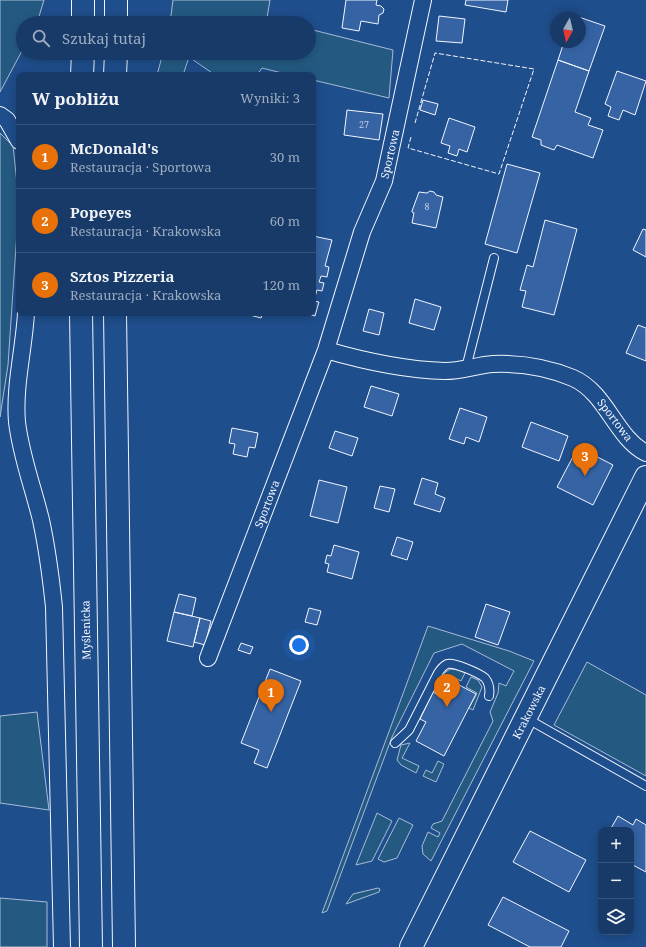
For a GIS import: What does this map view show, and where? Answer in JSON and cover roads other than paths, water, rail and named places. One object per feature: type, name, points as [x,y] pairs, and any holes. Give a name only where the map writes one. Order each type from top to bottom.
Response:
[{"type":"main road","points":[[83,0],[83,16]]},
{"type":"main road","points":[[116,0],[116,16]]},
{"type":"main road","points":[[82,72],[83,60]]},
{"type":"main road","points":[[116,60],[116,72]]},
{"type":"main road","name":"Myślenicka","points":[[81,316],[91,947]]},
{"type":"main road","points":[[115,316],[124,946]]},
{"type":"main road","name":"Krakowska","points":[[411,947],[646,478]]},
{"type":"street","name":"Sportowa","points":[[208,658],[326,350],[362,232],[384,181],[423,0]]},
{"type":"street","points":[[0,115],[7,120],[16,135]]},
{"type":"street","points":[[26,316],[18,392],[17,420],[20,446],[41,520],[54,607],[62,947]]},
{"type":"street","name":"Sportowa","points":[[326,350],[401,367],[447,371],[493,364],[537,367],[575,379],[599,398],[635,448],[646,453]]},
{"type":"lane","points":[[466,368],[494,258]]},
{"type":"lane","points":[[395,743],[409,730],[443,666],[455,663],[484,678],[490,690],[489,696]]},
{"type":"lane","points":[[526,718],[646,786]]},
{"type":"place","name":"Sztos Pizzeria","points":[[585,476]]},
{"type":"place","name":"Popeyes","points":[[447,707]]},
{"type":"place","name":"McDonald's","points":[[271,712]]}]
